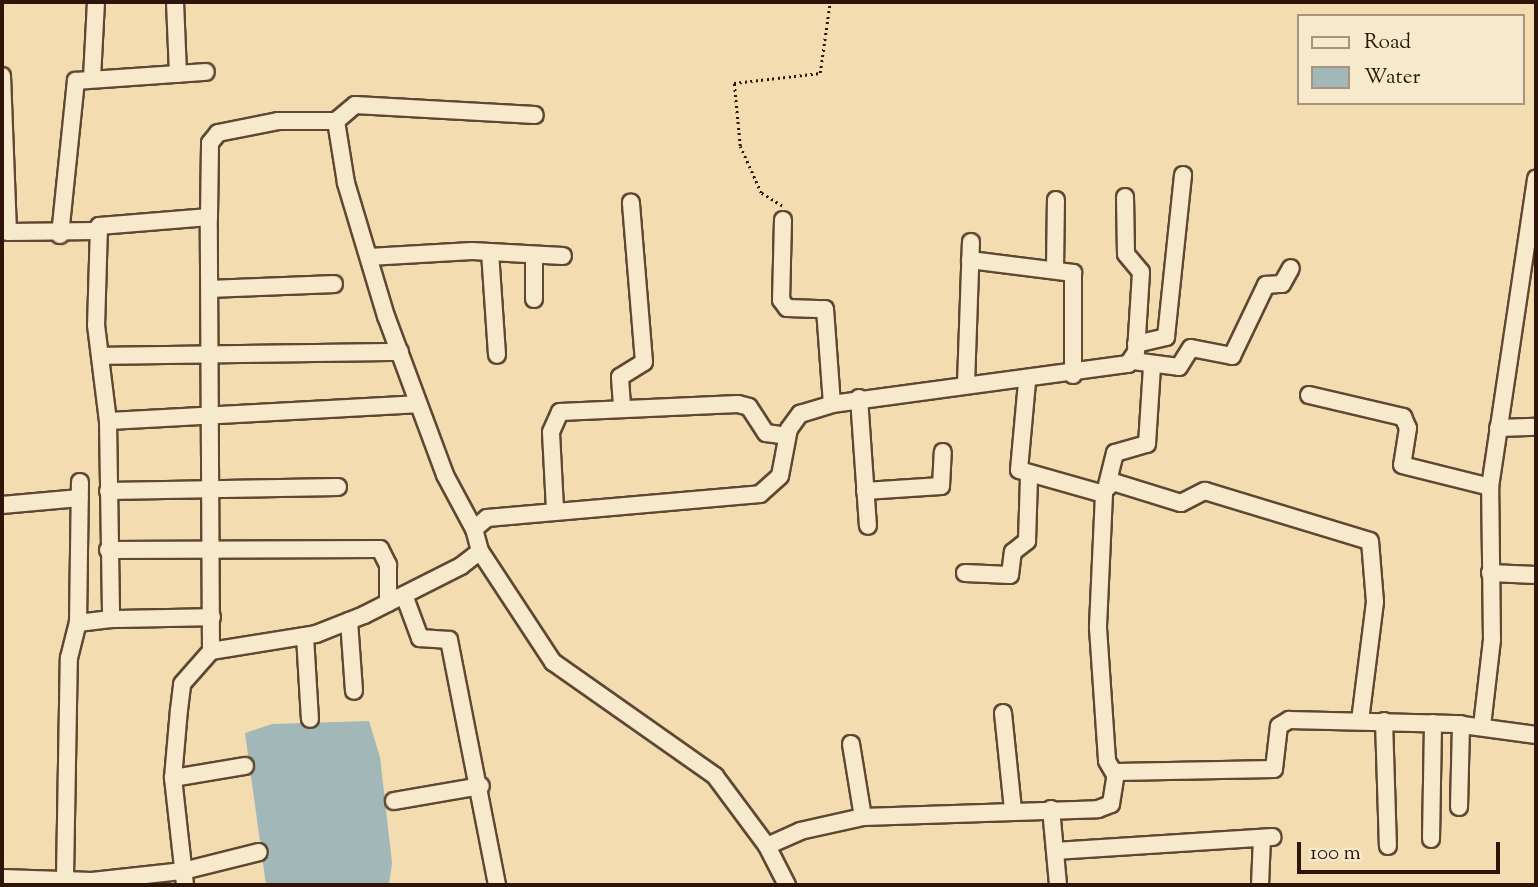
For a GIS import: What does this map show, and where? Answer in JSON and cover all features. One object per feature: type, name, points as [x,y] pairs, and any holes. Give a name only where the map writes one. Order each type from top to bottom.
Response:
[{"type":"street","points":[[92,78],[96,2]]},
{"type":"street","points":[[175,2],[178,74]]},
{"type":"street","points":[[60,235],[72,85],[92,78],[206,72]]},
{"type":"street","points":[[2,76],[4,208],[8,232],[60,235],[97,231],[104,225],[209,217]]},
{"type":"street","points":[[184,878],[173,778],[183,684],[211,650],[213,550],[210,142],[218,133],[278,121],[336,121],[355,104],[535,115]]},
{"type":"street","points":[[336,121],[346,183],[400,352],[444,475],[474,529],[480,551],[553,662],[684,748],[715,776],[767,846],[787,885]]},
{"type":"street","points":[[1136,344],[1166,337],[1183,175]]},
{"type":"street","points":[[1482,726],[1492,640],[1490,487],[1536,178]]},
{"type":"street","points":[[1125,197],[1126,254],[1141,272],[1133,361]]},
{"type":"street","points":[[1055,269],[1056,200]]},
{"type":"street","points":[[622,406],[620,377],[644,362],[631,203]]},
{"type":"street","points":[[783,220],[780,300],[787,308],[825,309],[832,404]]},
{"type":"street","points":[[97,231],[100,356],[108,421],[111,619]]},
{"type":"street","points":[[966,384],[971,242]]},
{"type":"street","points":[[369,257],[490,252],[563,256]]},
{"type":"street","points":[[490,252],[497,355]]},
{"type":"street","points":[[534,255],[534,299]]},
{"type":"street","points":[[970,260],[1055,269],[1075,277],[1073,374]]},
{"type":"street","points":[[474,529],[487,518],[555,509],[760,494],[780,477],[788,436],[800,414],[832,404],[966,384],[1027,382],[1133,361],[1153,366],[1181,366],[1191,348],[1232,356],[1266,285],[1283,284],[1291,268]]},
{"type":"street","points":[[211,289],[334,284]]},
{"type":"street","points":[[100,356],[212,350],[400,352]]},
{"type":"street","points":[[767,846],[800,831],[863,817],[1106,807],[1114,773],[1107,761],[1098,628],[1105,488],[1115,453],[1147,444],[1153,366]]},
{"type":"street","points":[[965,573],[1010,575],[1013,552],[1027,541],[1029,478],[1018,463],[1027,382]]},
{"type":"street","points":[[1309,395],[1403,417],[1408,428],[1402,465],[1490,487]]},
{"type":"street","points":[[859,398],[868,526]]},
{"type":"street","points":[[108,421],[211,420],[418,404]]},
{"type":"street","points":[[555,509],[554,419],[561,412],[622,406],[738,404],[754,413],[766,433],[788,436]]},
{"type":"street","points":[[1498,428],[1536,427]]},
{"type":"street","points":[[865,491],[941,486],[943,452]]},
{"type":"street","points":[[1029,478],[1105,488],[1181,503],[1205,491],[1233,496],[1370,541],[1375,602],[1360,720]]},
{"type":"street","points":[[108,491],[338,487]]},
{"type":"street","points":[[2,505],[80,490],[78,623],[69,659],[65,877]]},
{"type":"street","points":[[108,550],[380,549],[388,565],[388,603]]},
{"type":"street","points":[[211,650],[305,636],[349,621],[404,595],[480,551]]},
{"type":"street","points":[[1490,573],[1536,575]]},
{"type":"street","points":[[404,595],[420,638],[449,640],[481,786],[497,885]]},
{"type":"street","points":[[78,623],[111,619],[212,617]]},
{"type":"street","points":[[349,621],[354,691]]},
{"type":"street","points":[[305,636],[310,719]]},
{"type":"street","points":[[1003,713],[1013,809]]},
{"type":"street","points":[[1114,773],[1274,769],[1282,722],[1360,720],[1461,724],[1536,735]]},
{"type":"street","points":[[1384,721],[1388,846]]},
{"type":"street","points":[[1431,839],[1433,723]]},
{"type":"street","points":[[1459,807],[1461,724]]},
{"type":"street","points":[[851,744],[863,817]]},
{"type":"street","points":[[173,778],[245,766]]},
{"type":"street","points":[[394,801],[481,786]]},
{"type":"street","points":[[1051,809],[1058,885]]},
{"type":"street","points":[[1055,851],[1267,837],[1260,885]]},
{"type":"street","points":[[2,878],[65,877],[92,883],[184,878],[259,852]]},
{"type":"path","points":[[783,220],[781,202],[761,193],[740,146],[734,83],[820,73],[830,2]]},
{"type":"water","points":[[369,721],[380,757],[392,863],[389,885],[266,885],[245,733],[272,724]]}]
